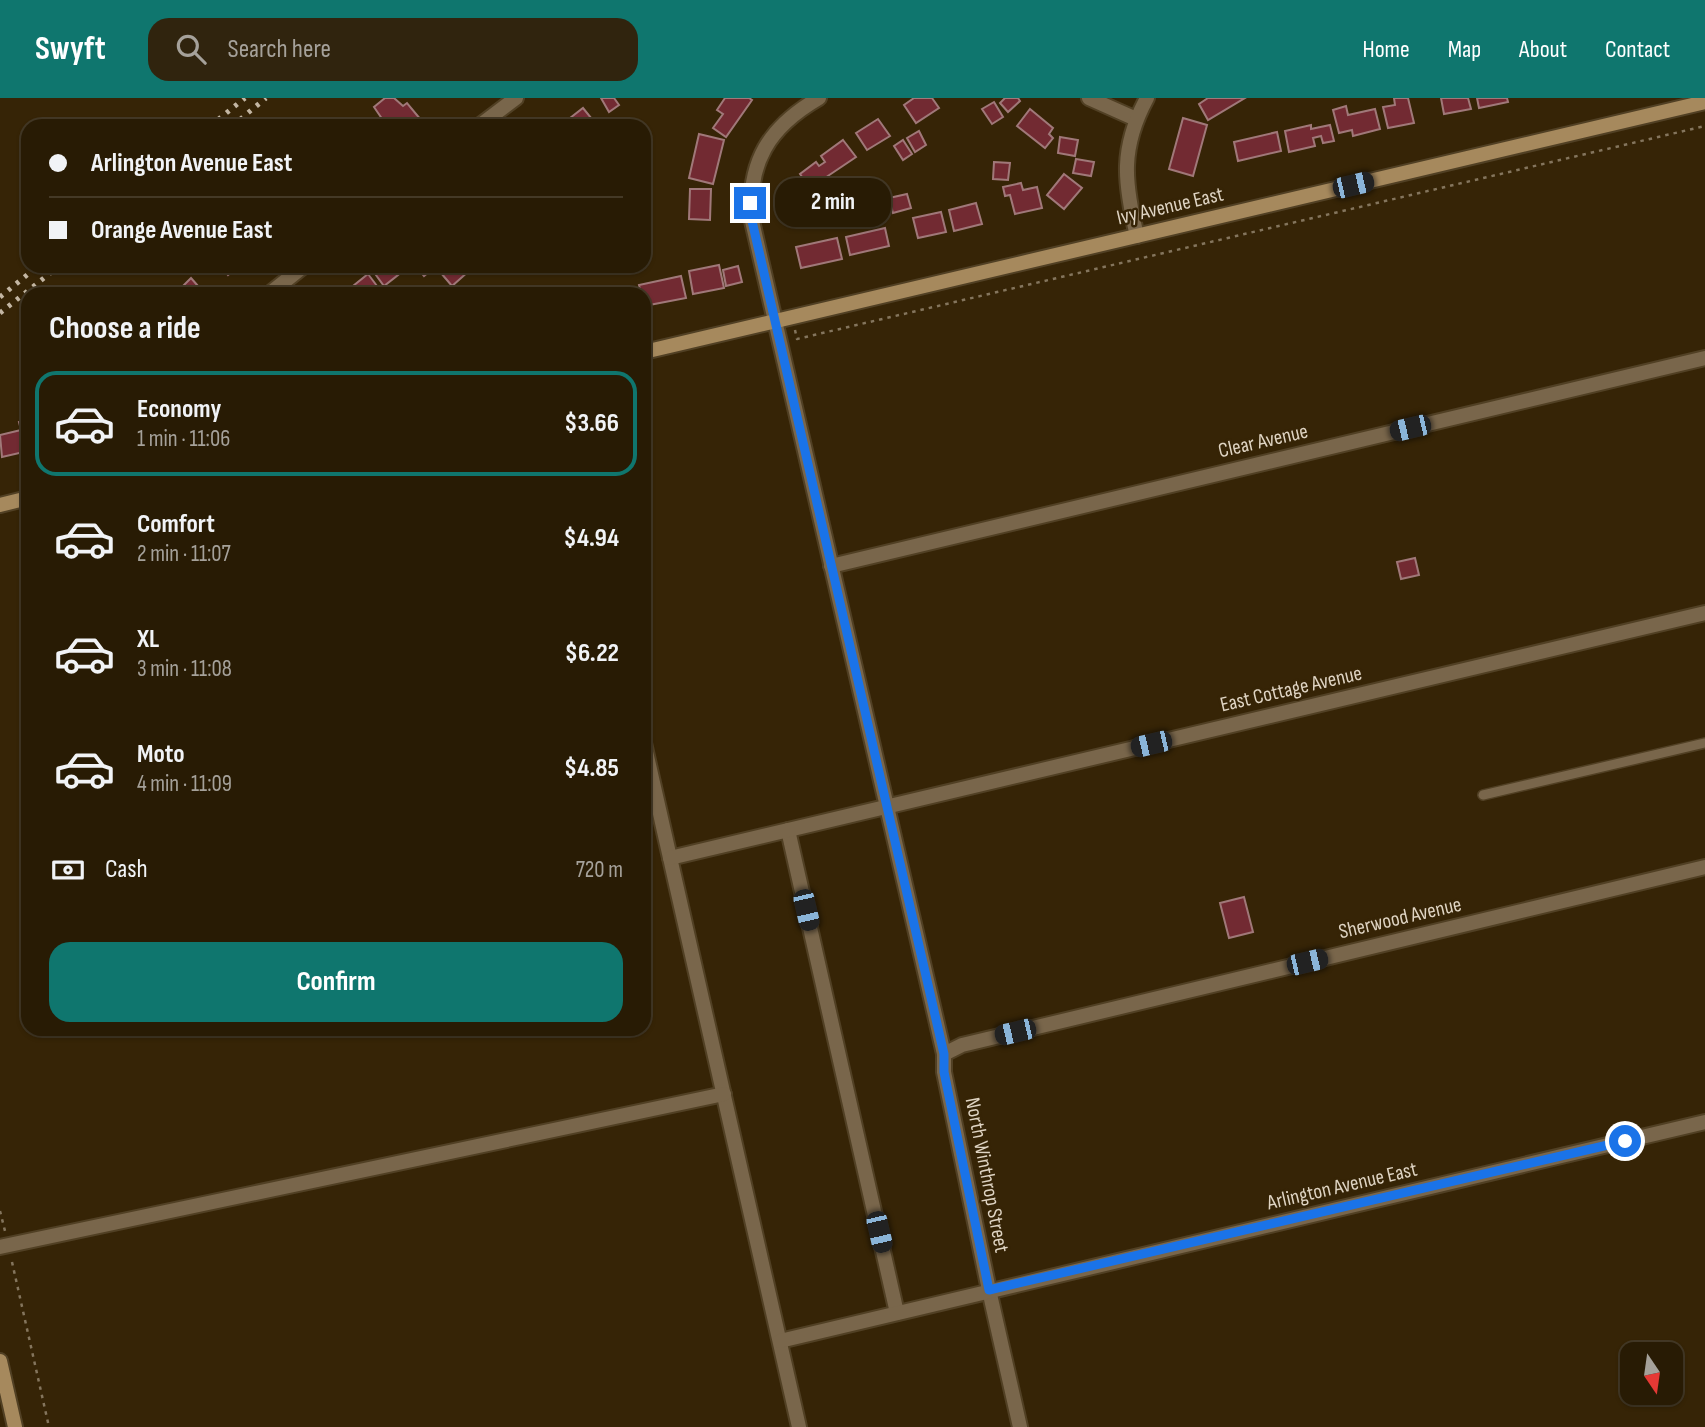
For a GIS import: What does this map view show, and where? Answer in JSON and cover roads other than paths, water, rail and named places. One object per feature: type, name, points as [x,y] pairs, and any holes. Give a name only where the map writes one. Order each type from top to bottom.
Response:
[{"type":"street","points":[[488,119],[516,98]]},
{"type":"street","name":"North Winthrop Street","points":[[819,98],[793,114],[766,145],[753,179],[750,203],[752,221],[944,1054],[944,1072],[1020,1427]]},
{"type":"street","points":[[1089,98],[1136,119]]},
{"type":"street","points":[[1137,236],[1128,200],[1125,167],[1128,143],[1147,98]]},
{"type":"street","name":"Ivy Avenue East","points":[[651,350],[1705,102]]},
{"type":"street","points":[[278,287],[295,273]]},
{"type":"street","name":"Clear Avenue","points":[[831,566],[1705,358]]},
{"type":"street","points":[[0,505],[21,500]]},
{"type":"street","name":"East Cottage Avenue","points":[[670,858],[1705,613]]},
{"type":"street","points":[[651,774],[799,1427]]},
{"type":"street","points":[[788,830],[897,1313]]},
{"type":"street","name":"Sherwood Avenue","points":[[944,1054],[962,1045],[1705,867]]},
{"type":"street","points":[[4,1247],[724,1094]]},
{"type":"street","name":"Arlington Avenue East","points":[[780,1341],[1705,1122]]},
{"type":"street","points":[[0,1361],[15,1427]]},
{"type":"lane","points":[[1483,795],[1705,743]]},
{"type":"railway","points":[[219,119],[245,98]]},
{"type":"railway","points":[[240,119],[266,98]]},
{"type":"railway","points":[[0,297],[29,273]]},
{"type":"railway","points":[[33,287],[50,273]]},
{"type":"railway","points":[[0,313],[21,296]]}]
